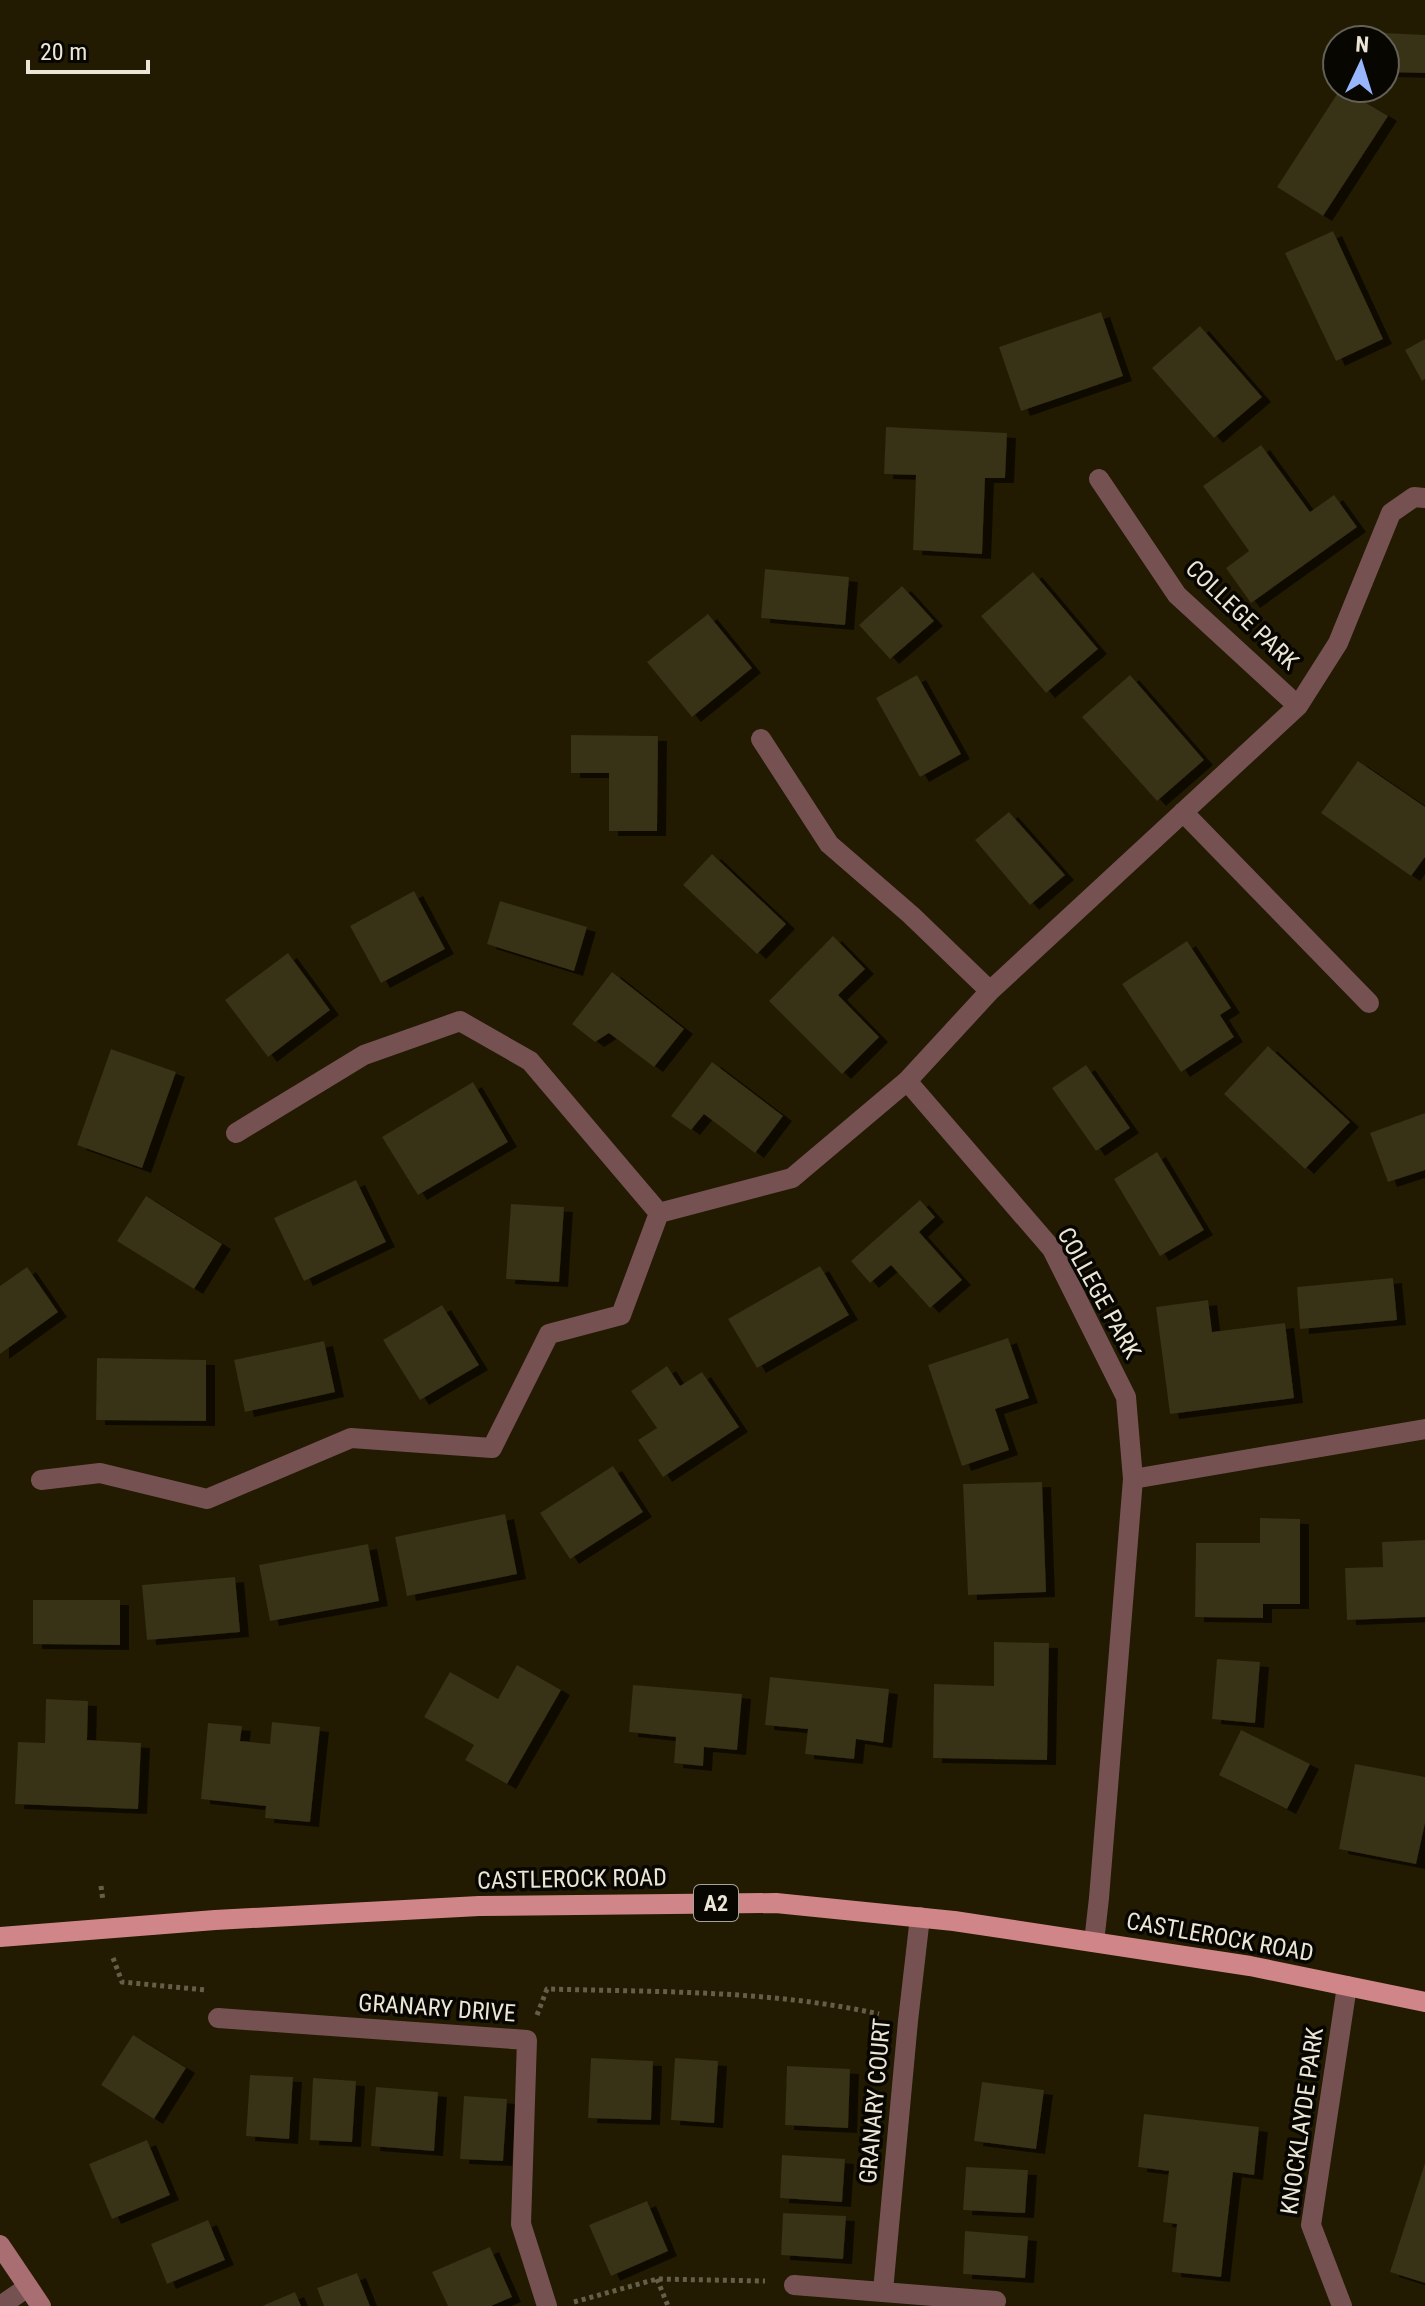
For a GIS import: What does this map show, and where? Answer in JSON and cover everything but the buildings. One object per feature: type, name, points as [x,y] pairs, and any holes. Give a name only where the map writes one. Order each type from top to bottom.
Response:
[{"type":"main road","name":"CASTLEROCK ROAD","points":[[0,1937],[215,1920],[479,1906],[776,1903],[920,1917],[1094,1942],[1250,1966],[1425,2002]]},
{"type":"main road","points":[[0,2245],[41,2306]]},
{"type":"street","name":"COLLEGE PARK","points":[[1099,479],[1177,595],[1298,706]]},
{"type":"street","name":"COLLEGE PARK","points":[[659,1213],[792,1178],[907,1081],[990,991],[1298,706],[1338,643],[1391,513],[1414,497],[1425,498]]},
{"type":"street","points":[[761,739],[829,844],[911,915],[990,991]]},
{"type":"street","points":[[1183,812],[1369,1003]]},
{"type":"street","points":[[41,1480],[100,1473],[207,1499],[351,1438],[492,1448],[549,1334],[621,1315],[659,1213],[530,1061],[460,1021],[364,1055],[236,1133]]},
{"type":"street","name":"COLLEGE PARK","points":[[907,1081],[1052,1249],[1126,1397],[1133,1479],[1094,1942]]},
{"type":"street","points":[[1133,1479],[1425,1429]]},
{"type":"street","name":"GRANARY COURT","points":[[883,2291],[920,1917]]},
{"type":"street","name":"KNOCKLAYDE PARK","points":[[1342,2306],[1311,2225],[1347,1986]]},
{"type":"street","name":"GRANARY DRIVE","points":[[218,2018],[527,2040],[521,2224],[547,2306]]},
{"type":"street","points":[[794,2285],[996,2301]]},
{"type":"street","points":[[0,2306],[28,2287]]},
{"type":"path","points":[[527,2040],[547,1989],[709,1993],[828,2002],[908,2021]]},
{"type":"path","points":[[657,2279],[668,2306]]},
{"type":"path","points":[[571,2302],[657,2279],[761,2280],[794,2285]]}]
